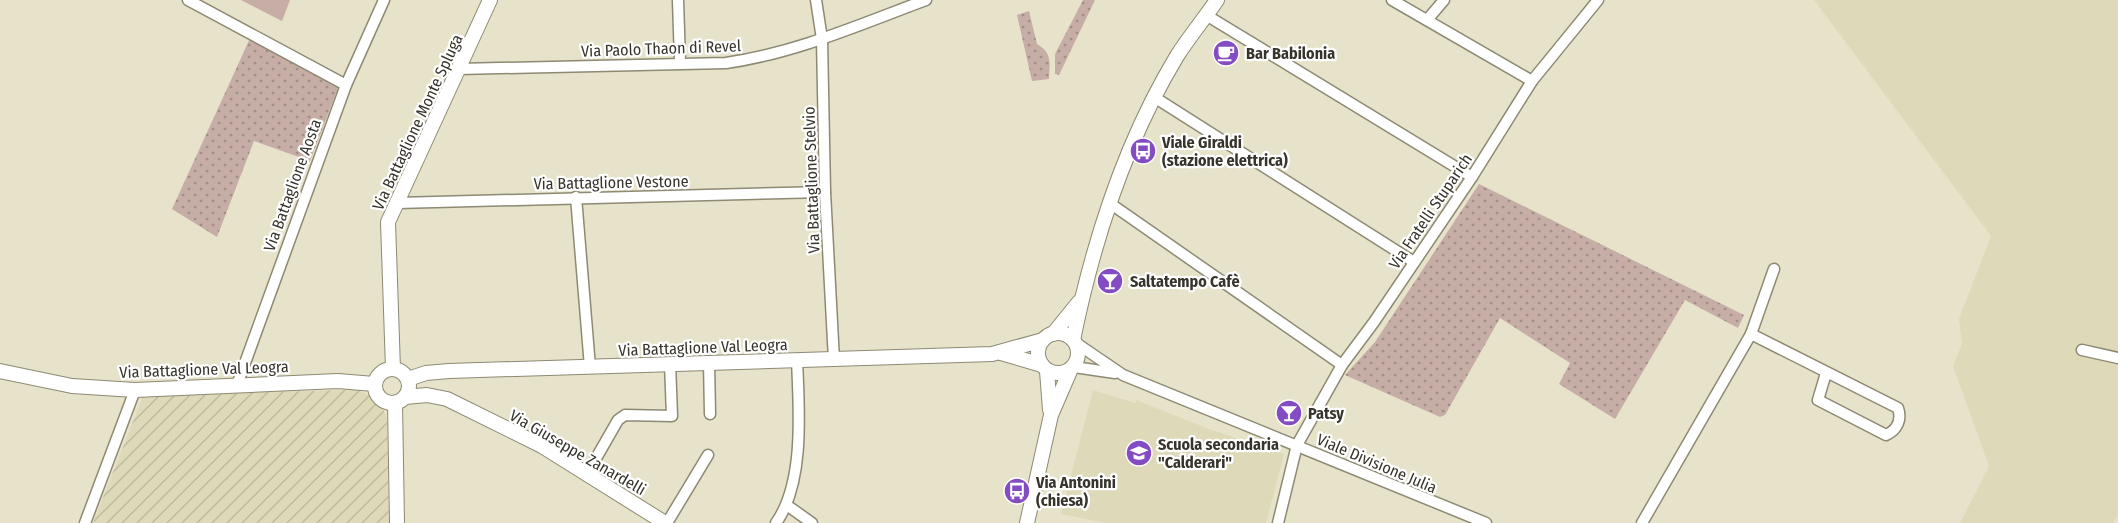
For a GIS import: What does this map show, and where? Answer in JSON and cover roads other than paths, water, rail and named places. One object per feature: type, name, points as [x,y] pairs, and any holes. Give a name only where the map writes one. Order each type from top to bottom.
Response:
[{"type":"street","points":[[189,0],[346,86]]},
{"type":"street","name":"Via Battaglione Aosta","points":[[237,385],[346,86],[384,0]]},
{"type":"street","name":"Via Battaglione Monte Spluga","points":[[393,369],[388,222],[490,0]]},
{"type":"street","points":[[678,0],[680,63]]},
{"type":"street","name":"Via Battaglione Stelvio","points":[[816,0],[822,39],[825,192],[834,360]]},
{"type":"street","name":"Via Paolo Thaon di Revel","points":[[459,69],[726,63],[754,59],[822,39],[926,0]]},
{"type":"street","points":[[1027,523],[1051,415],[1079,356],[1075,342],[1080,300],[1111,204],[1154,97],[1178,55],[1217,0]]},
{"type":"street","points":[[1392,0],[1532,81]]},
{"type":"street","points":[[1426,20],[1444,0]]},
{"type":"street","name":"Via Fratelli Stuparich","points":[[1278,523],[1297,445],[1342,365],[1374,322],[1472,177],[1532,81],[1598,0]]},
{"type":"street","points":[[1206,15],[1472,177]]},
{"type":"street","points":[[1154,97],[1414,262]]},
{"type":"street","name":"Via Battaglione Vestone","points":[[397,203],[825,192]]},
{"type":"street","points":[[576,197],[590,367]]},
{"type":"street","points":[[1111,204],[1342,365]]},
{"type":"street","points":[[1642,523],[1751,334],[1774,269]]},
{"type":"street","points":[[1051,415],[1044,368],[1038,352],[1080,300]]},
{"type":"street","points":[[1048,337],[1065,334],[1075,342]]},
{"type":"street","points":[[1751,334],[1898,408],[1898,426],[1886,435],[1818,400],[1826,372]]},
{"type":"street","name":"Via Battaglione Val Leogra","points":[[408,379],[426,372],[670,363],[834,360],[1000,352],[1048,337]]},
{"type":"street","name":"Viale Divisione Julia","points":[[1075,342],[1101,362],[1124,375],[1486,523]]},
{"type":"street","points":[[2082,350],[2118,358]]},
{"type":"street","name":"Via Battaglione Val Leogra","points":[[1000,352],[1044,368]]},
{"type":"street","points":[[776,523],[788,506],[800,429],[797,360]]},
{"type":"street","points":[[709,362],[710,414]]},
{"type":"street","points":[[586,474],[618,420],[625,415],[672,416],[670,363]]},
{"type":"street","points":[[1044,368],[1059,374],[1072,369]]},
{"type":"street","points":[[397,523],[400,400],[409,385],[408,379],[402,372],[393,369],[380,373],[374,384],[380,399],[400,400]]},
{"type":"street","name":"Viale Divisione Julia","points":[[1072,369],[1124,375]]},
{"type":"street","name":"Via Battaglione Val Leogra","points":[[0,370],[72,386],[135,390],[338,381],[374,384]]},
{"type":"street","points":[[86,523],[135,390]]},
{"type":"street","name":"Via Giuseppe Zanardelli","points":[[400,400],[427,395],[447,399],[542,446],[666,523]]},
{"type":"street","points":[[666,523],[708,455]]},
{"type":"street","points":[[788,506],[812,523]]},
{"type":"place","name":"Bar Babilonia","points":[[1226,53]]},
{"type":"place","name":"Viale Giraldi (stazione elettrica)","points":[[1143,151]]},
{"type":"place","name":"Saltatempo Cafè","points":[[1110,281]]},
{"type":"place","name":"Patsy","points":[[1289,413]]},
{"type":"place","name":"Scuola secondaria \"Calderari\"","points":[[1139,453]]},
{"type":"place","name":"Via Antonini (chiesa)","points":[[1017,491]]}]
